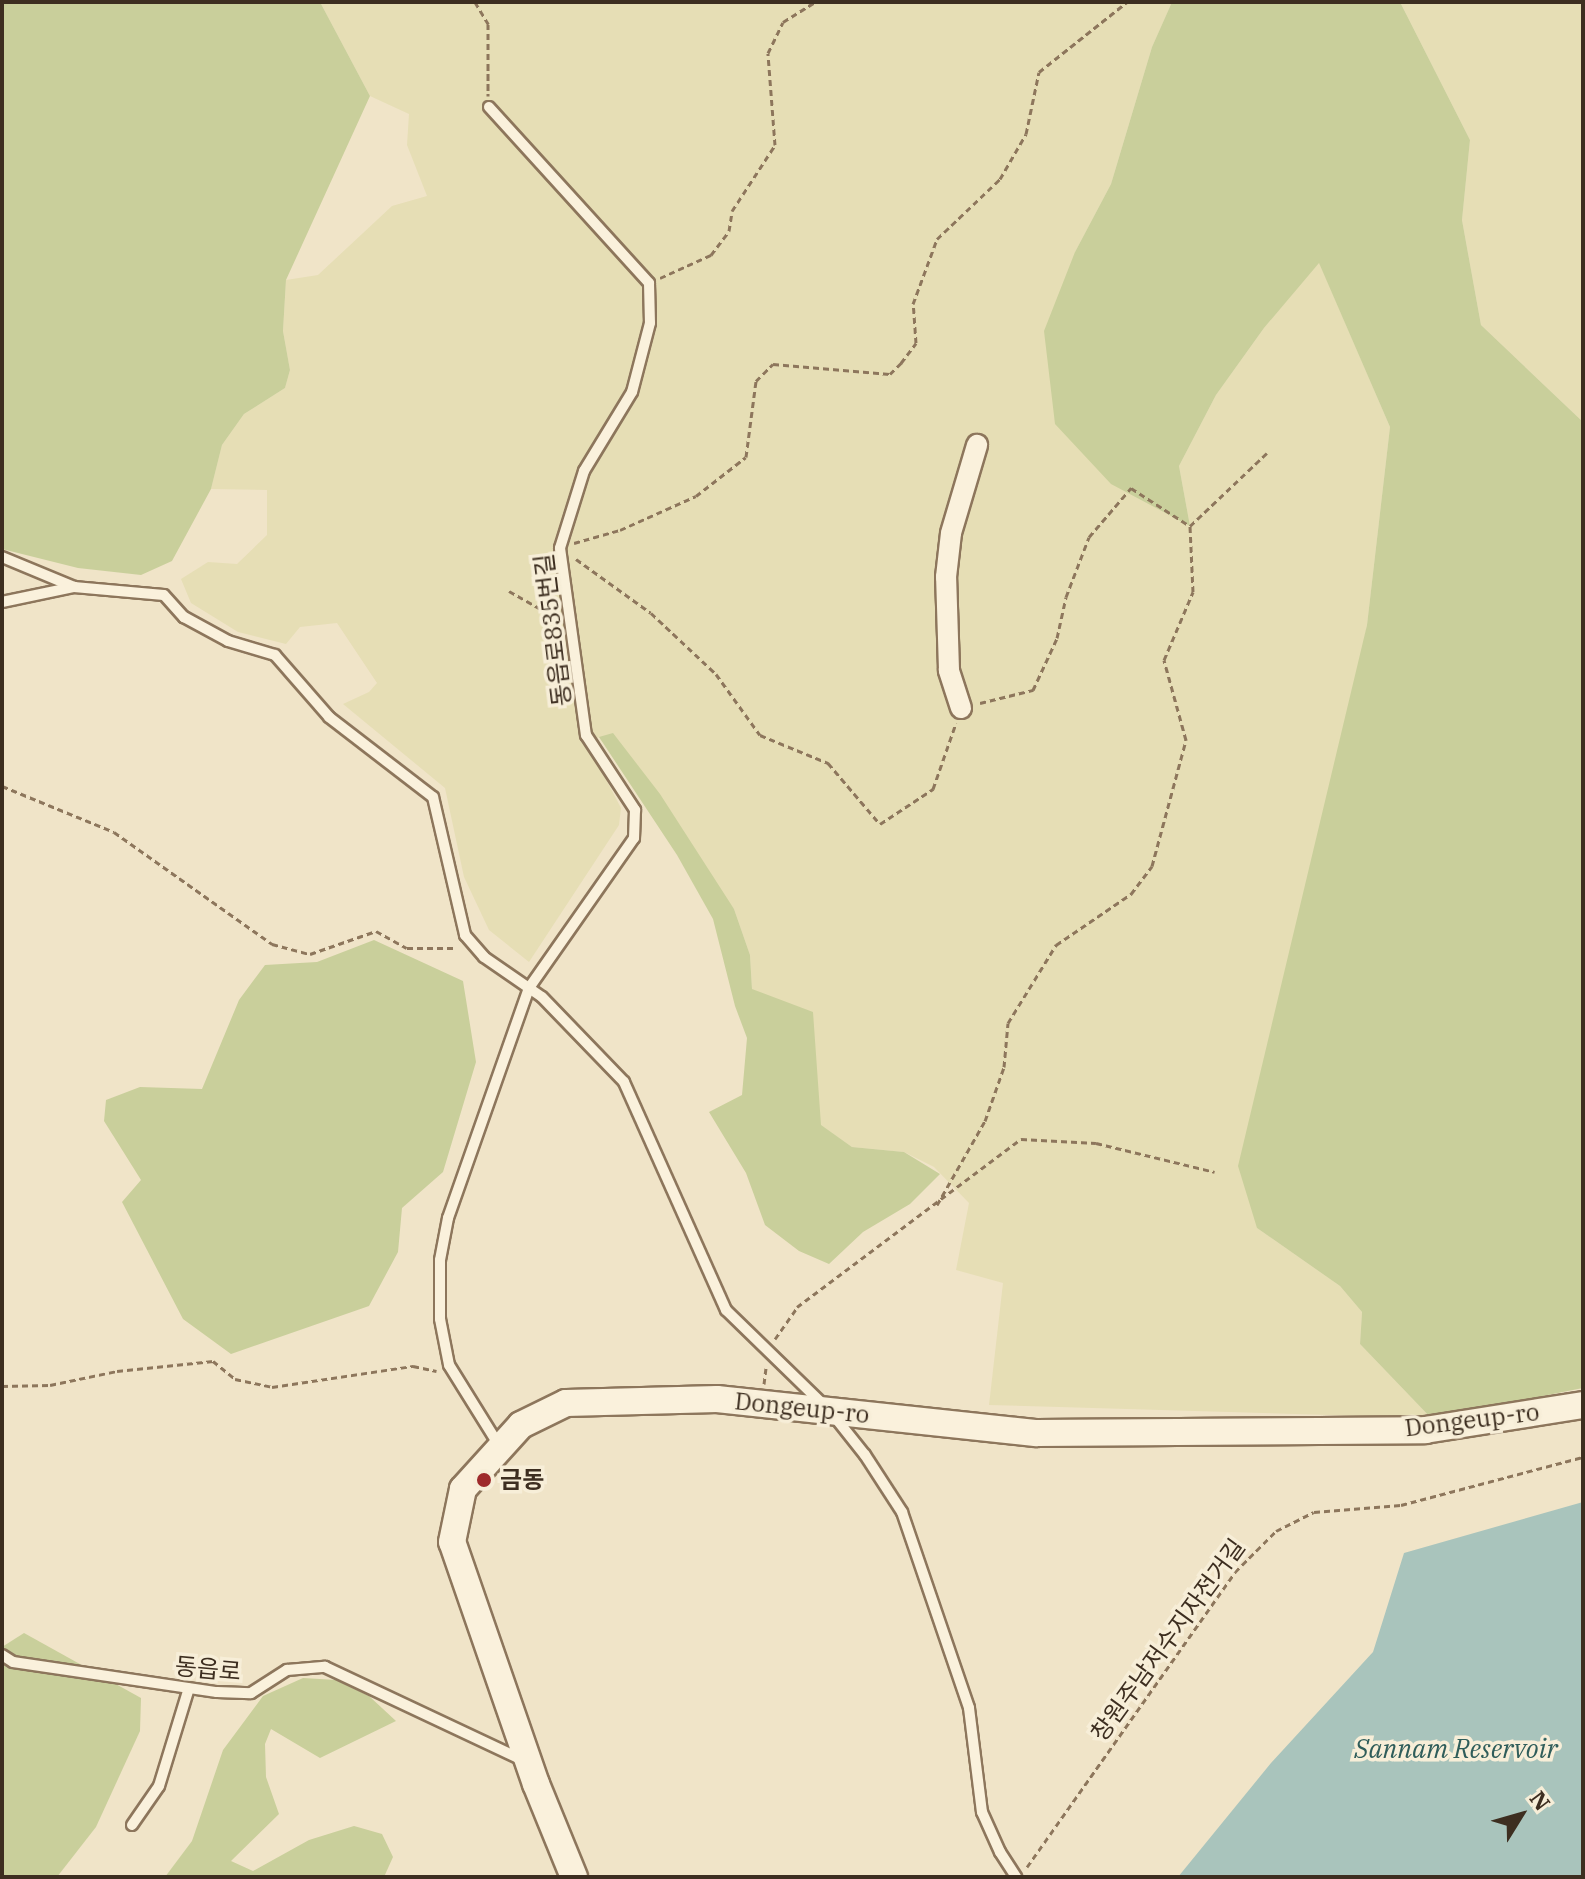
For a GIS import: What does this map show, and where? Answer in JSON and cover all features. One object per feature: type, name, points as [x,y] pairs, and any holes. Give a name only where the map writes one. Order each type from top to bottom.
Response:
[{"type":"street","points":[[961,708],[949,670],[946,577],[951,533],[977,445]]},
{"type":"street","name":"Dongeup-ro","points":[[574,1877],[529,1763],[452,1542],[463,1489],[521,1425],[566,1403],[717,1399],[1037,1433],[1425,1430],[1583,1405]]},
{"type":"lane","points":[[489,107],[649,283]]},
{"type":"lane","name":"동읍로835번길","points":[[500,1447],[449,1365],[440,1319],[440,1260],[448,1218],[529,988],[634,838],[635,810],[586,735],[560,548],[584,471],[632,392],[650,323],[649,283]]},
{"type":"lane","points":[[2,557],[74,587]]},
{"type":"lane","points":[[2,602],[74,587],[164,595],[184,617],[228,641],[275,655],[329,717],[433,797],[465,935],[476,949],[529,988],[624,1082],[726,1310],[830,1411],[865,1455],[902,1512],[969,1708],[982,1812],[1000,1852],[1018,1877]]},
{"type":"lane","name":"동읍로","points":[[2,1655],[13,1662],[189,1688],[251,1693],[287,1670],[325,1667],[529,1763]]},
{"type":"lane","points":[[132,1825],[159,1786],[189,1688]]},
{"type":"path","points":[[475,2],[488,24],[489,107]]},
{"type":"path","points":[[649,283],[711,255],[729,231],[732,211],[775,145],[768,53],[783,22],[815,2]]},
{"type":"path","points":[[560,548],[620,530],[696,496],[746,457],[756,381],[773,364],[890,374],[916,343],[913,304],[937,239],[1000,179],[1026,134],[1039,72],[1127,2]]},
{"type":"path","points":[[937,1205],[985,1121],[1004,1067],[1008,1023],[1056,945],[1131,894],[1152,866],[1186,740],[1164,660],[1193,592],[1190,526],[1267,453]]},
{"type":"path","points":[[560,548],[651,613],[716,674],[760,735],[828,763],[880,824],[933,789],[961,708],[1033,690],[1057,638],[1066,597],[1089,537],[1131,488],[1190,526]]},
{"type":"path","points":[[509,591],[571,627]]},
{"type":"path","points":[[2,786],[114,832],[272,944],[310,954],[376,931],[407,948],[476,949]]},
{"type":"path","points":[[762,1404],[768,1349],[797,1307],[937,1205],[983,1164],[1021,1139],[1096,1143],[1215,1172]]},
{"type":"path","points":[[2,1386],[50,1385],[117,1371],[213,1361],[235,1379],[272,1387],[413,1366],[456,1375]]},
{"type":"path","name":"창원주남저수지자전거길","points":[[1018,1877],[1235,1572],[1276,1531],[1314,1512],[1411,1503],[1583,1457]]},
{"type":"shaded area","points":[[320,2],[1172,2],[1152,47],[1111,184],[1075,252],[1190,526],[1179,466],[1216,395],[1264,328],[1319,262],[1390,427],[1367,625],[1257,1228],[1340,1286],[1362,1312],[1360,1344],[1431,1418],[989,1405],[1003,1283],[956,1270],[969,1203],[934,1167],[904,1152],[852,1147],[820,1125],[817,1089],[752,989],[750,955],[734,909],[599,737],[588,745],[621,808],[619,825],[529,962],[489,930],[464,877],[445,788],[343,704],[369,692],[377,683],[337,623],[300,627],[286,644],[238,632],[191,603],[181,579],[208,562],[237,564],[267,535],[267,490],[211,489],[222,445],[244,414],[285,388],[290,370],[283,331],[286,280],[318,275],[392,206],[427,196],[407,145],[409,114],[370,96]]},
{"type":"shaded area","points":[[1400,2],[1583,2],[1583,422],[1481,325],[1462,220],[1470,140]]},
{"type":"green space","points":[[2,2],[320,2],[370,96],[286,280],[283,331],[290,370],[285,388],[244,414],[222,445],[211,489],[172,561],[141,575],[78,568],[2,549]]},
{"type":"green space","points":[[1172,2],[1400,2],[1470,140],[1462,220],[1481,325],[1583,422],[1583,1388],[1431,1418],[1360,1344],[1362,1312],[1340,1286],[1257,1228],[1238,1166],[1367,625],[1390,427],[1319,263],[1264,328],[1216,395],[1179,466],[1190,526],[1111,484],[1055,424],[1044,331],[1075,252],[1111,184],[1152,47]]},
{"type":"green space","points":[[613,733],[660,794],[734,909],[750,955],[752,989],[813,1012],[821,1125],[852,1147],[904,1152],[940,1174],[910,1204],[863,1232],[829,1264],[799,1251],[765,1225],[746,1173],[709,1112],[742,1095],[747,1038],[735,1006],[713,919],[677,855],[599,737]]},
{"type":"green space","points":[[374,940],[463,981],[476,1062],[443,1172],[402,1208],[398,1252],[369,1306],[231,1354],[183,1319],[122,1202],[141,1180],[104,1121],[106,1100],[140,1087],[202,1089],[239,1000],[265,965],[317,962]]},
{"type":"green space","points":[[24,1633],[141,1698],[140,1731],[96,1827],[57,1877],[2,1877],[2,1647]]},
{"type":"green space","points":[[303,1678],[336,1680],[369,1696],[396,1721],[320,1758],[271,1729],[265,1744],[266,1777],[279,1814],[231,1861],[253,1871],[309,1840],[354,1826],[382,1834],[393,1857],[384,1877],[165,1877],[192,1841],[223,1750],[263,1696]]},
{"type":"water","name":"Sannam Reservoir","points":[[1583,1502],[1583,1877],[1178,1877],[1271,1763],[1373,1652],[1404,1553]]},
{"type":"place","name":"금동","points":[[484,1480]]}]
